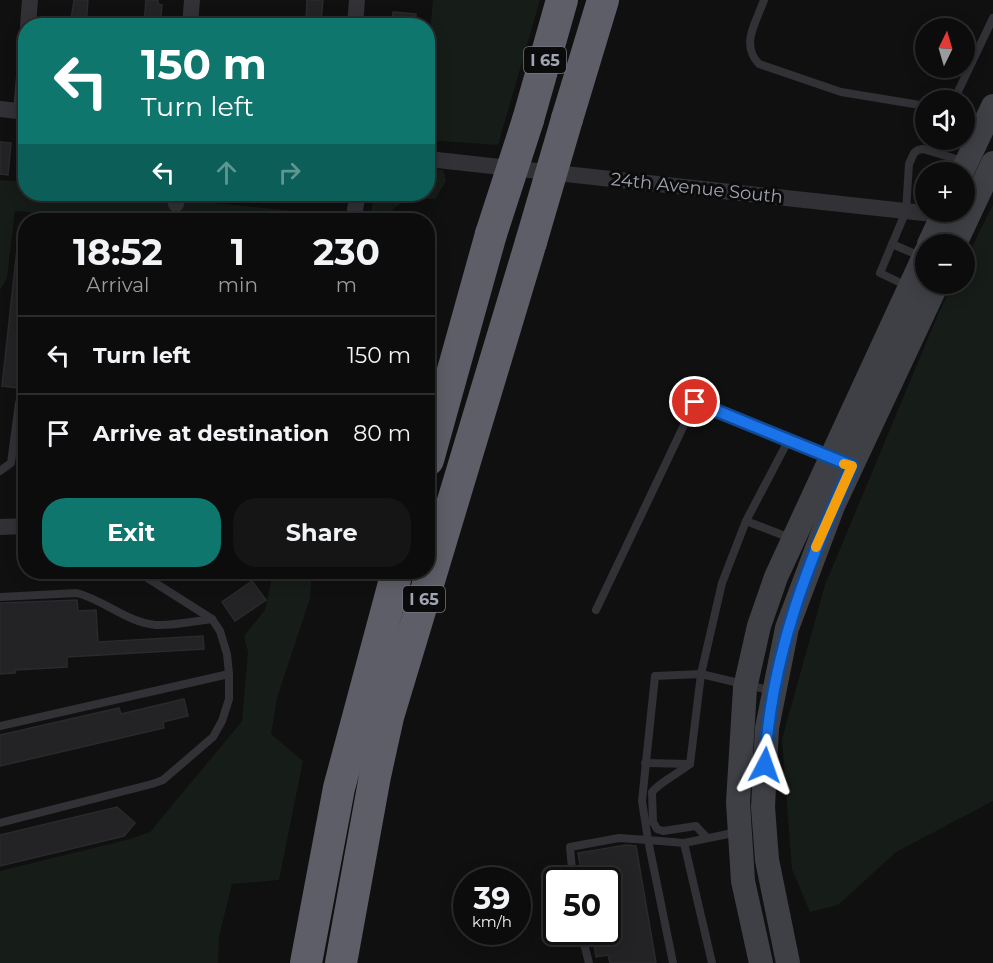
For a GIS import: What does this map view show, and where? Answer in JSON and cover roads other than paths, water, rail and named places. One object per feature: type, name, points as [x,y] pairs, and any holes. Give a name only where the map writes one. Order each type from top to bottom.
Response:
[{"type":"highway","name":"I 65","points":[[435,435],[491,234],[528,120],[562,0]]},
{"type":"highway","name":"I 65","points":[[435,561],[603,0]]},
{"type":"highway","name":"I 65","points":[[306,963],[339,788],[395,579]]},
{"type":"highway","name":"I 65","points":[[341,963],[388,717],[430,579]]},
{"type":"main road","points":[[966,162],[984,118]]},
{"type":"main road","points":[[975,201],[993,163]]},
{"type":"main road","points":[[960,234],[965,222]]},
{"type":"main road","points":[[761,963],[743,881],[752,831],[763,807],[766,737],[805,544],[841,462],[915,276]]},
{"type":"main road","points":[[841,462],[932,294]]},
{"type":"main road","points":[[788,963],[767,860],[738,802],[746,684],[763,616],[776,577],[805,544]]},
{"type":"street","points":[[29,18],[30,0]]},
{"type":"street","points":[[191,18],[192,0]]},
{"type":"street","points":[[356,18],[357,0]]},
{"type":"street","points":[[0,109],[18,111]]},
{"type":"street","name":"24th Avenue South","points":[[435,160],[915,211]]},
{"type":"street","points":[[0,527],[18,526]]},
{"type":"lane","points":[[764,0],[748,43],[753,58],[759,64],[841,92],[915,104]]},
{"type":"lane","points":[[959,90],[993,18]]},
{"type":"lane","points":[[910,287],[880,273],[906,211],[911,158],[918,150],[928,149],[953,162]]},
{"type":"lane","points":[[892,244],[915,249]]},
{"type":"lane","points":[[596,610],[695,402],[841,462]]},
{"type":"lane","points":[[0,471],[11,463],[18,410]]},
{"type":"lane","points":[[707,838],[696,826],[663,831],[657,829],[653,822],[652,792],[657,786],[674,777],[690,764],[701,674],[722,583],[746,521],[788,441]]},
{"type":"lane","points":[[746,521],[805,544]]},
{"type":"lane","points":[[0,823],[163,780],[213,737],[222,721],[229,699],[227,654],[220,631],[212,619],[149,579]]},
{"type":"lane","points":[[0,597],[78,593],[138,620],[155,625],[212,619]]},
{"type":"lane","points":[[0,726],[229,674]]},
{"type":"lane","points":[[673,963],[642,801],[655,676],[701,674],[775,691]]},
{"type":"lane","points":[[645,763],[690,764]]},
{"type":"lane","points":[[572,867],[570,848],[619,838],[684,843],[752,831]]},
{"type":"lane","points":[[684,843],[712,963]]},
{"type":"lane","points":[[584,945],[589,963]]}]
